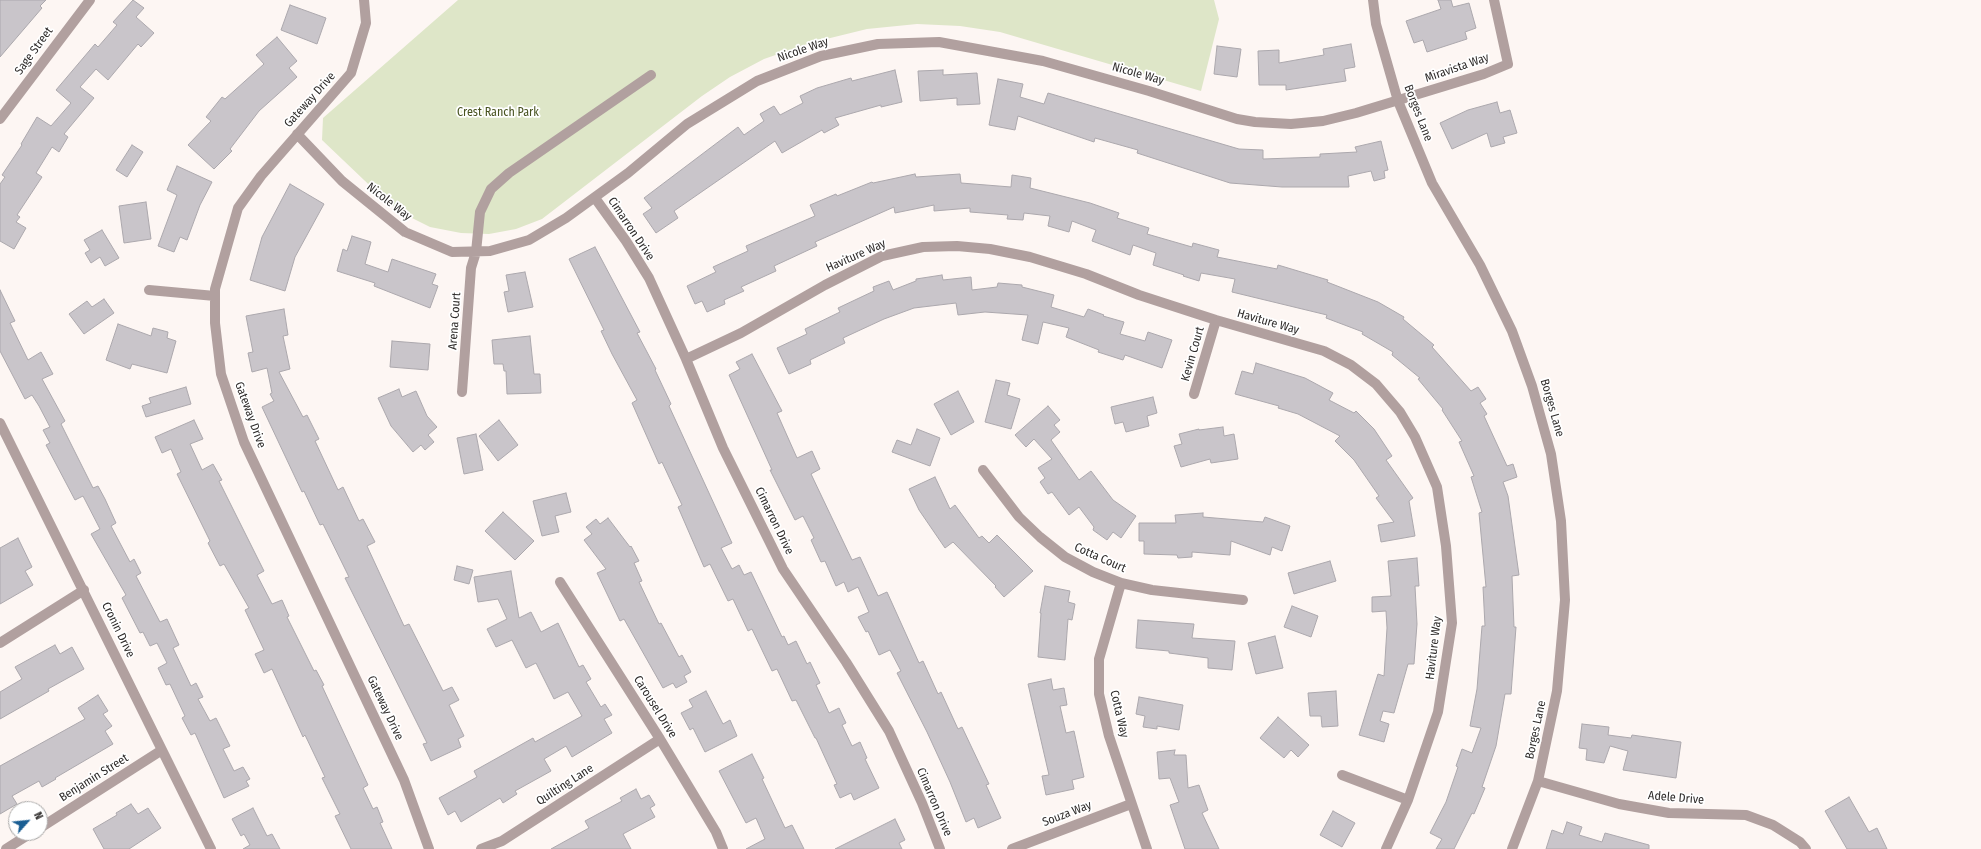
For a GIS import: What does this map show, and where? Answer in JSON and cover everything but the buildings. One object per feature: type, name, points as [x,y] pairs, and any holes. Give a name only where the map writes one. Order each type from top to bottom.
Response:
[{"type":"street","name":"Sage Street","points":[[0,119],[90,0]]},
{"type":"street","name":"Gateway Drive","points":[[364,0],[366,23],[351,73],[261,176],[238,208],[215,289],[215,323],[221,374],[244,442],[404,780],[429,849]]},
{"type":"street","name":"Borges Lane","points":[[1373,0],[1376,24],[1398,101],[1432,183],[1480,265],[1512,331],[1532,386],[1551,454],[1561,521],[1565,600],[1557,691],[1538,781],[1512,849]]},
{"type":"street","name":"Miravista Way","points":[[1398,101],[1484,74],[1508,64],[1494,0]]},
{"type":"street","name":"Nicole Way","points":[[297,134],[342,181],[405,232],[452,252],[476,252],[490,251],[529,240],[628,174],[687,124],[757,81],[821,56],[878,44],[939,42],[1043,61],[1255,122],[1291,124],[1323,121],[1398,101]]},
{"type":"street","name":"Arena Court","points":[[462,392],[471,268],[476,252],[480,212],[491,189],[509,173],[651,75]]},
{"type":"street","name":"Cimarron Drive","points":[[594,198],[626,241],[648,278],[686,359],[723,448],[783,568],[846,662],[888,731],[922,803],[940,849]]},
{"type":"street","name":"Haviture Way","points":[[686,359],[741,333],[825,285],[882,256],[923,247],[957,246],[990,249],[1030,257],[1086,274],[1139,295],[1216,320],[1324,351],[1351,365],[1376,384],[1400,412],[1415,437],[1437,487],[1446,546],[1452,623],[1438,712],[1408,800],[1386,849]]},
{"type":"street","points":[[149,290],[215,296]]},
{"type":"street","name":"Kevin Court","points":[[1194,394],[1216,320]]},
{"type":"street","name":"Cronin Drive","points":[[1,429],[84,590],[211,849]]},
{"type":"street","name":"Cotta Court","points":[[983,470],[1019,517],[1040,537],[1066,557],[1093,572],[1121,583],[1152,590],[1243,600]]},
{"type":"street","name":"Carousel Drive","points":[[560,582],[660,739],[716,832],[723,849]]},
{"type":"street","name":"Cotta Way","points":[[1121,583],[1099,659],[1099,694],[1109,736],[1147,849]]},
{"type":"street","points":[[0,643],[84,590]]},
{"type":"street","name":"Quilting Lane","points":[[481,849],[502,841],[660,739]]},
{"type":"street","name":"Benjamin Street","points":[[48,823],[162,750]]},
{"type":"street","points":[[1342,775],[1408,800]]},
{"type":"street","name":"Adele Drive","points":[[1538,781],[1619,804],[1669,813],[1746,815],[1773,826],[1800,842],[1806,849]]},
{"type":"street","name":"Souza Way","points":[[1012,849],[1131,804]]},
{"type":"street","points":[[6,849],[19,841]]},
{"type":"green space","name":"Crest Ranch Park","points":[[458,0],[1214,0],[1219,19],[1201,91],[1000,32],[960,26],[917,24],[867,29],[810,43],[764,59],[730,77],[702,96],[542,219],[516,229],[489,234],[461,233],[430,227],[404,214],[385,200],[322,140],[323,118]]}]
